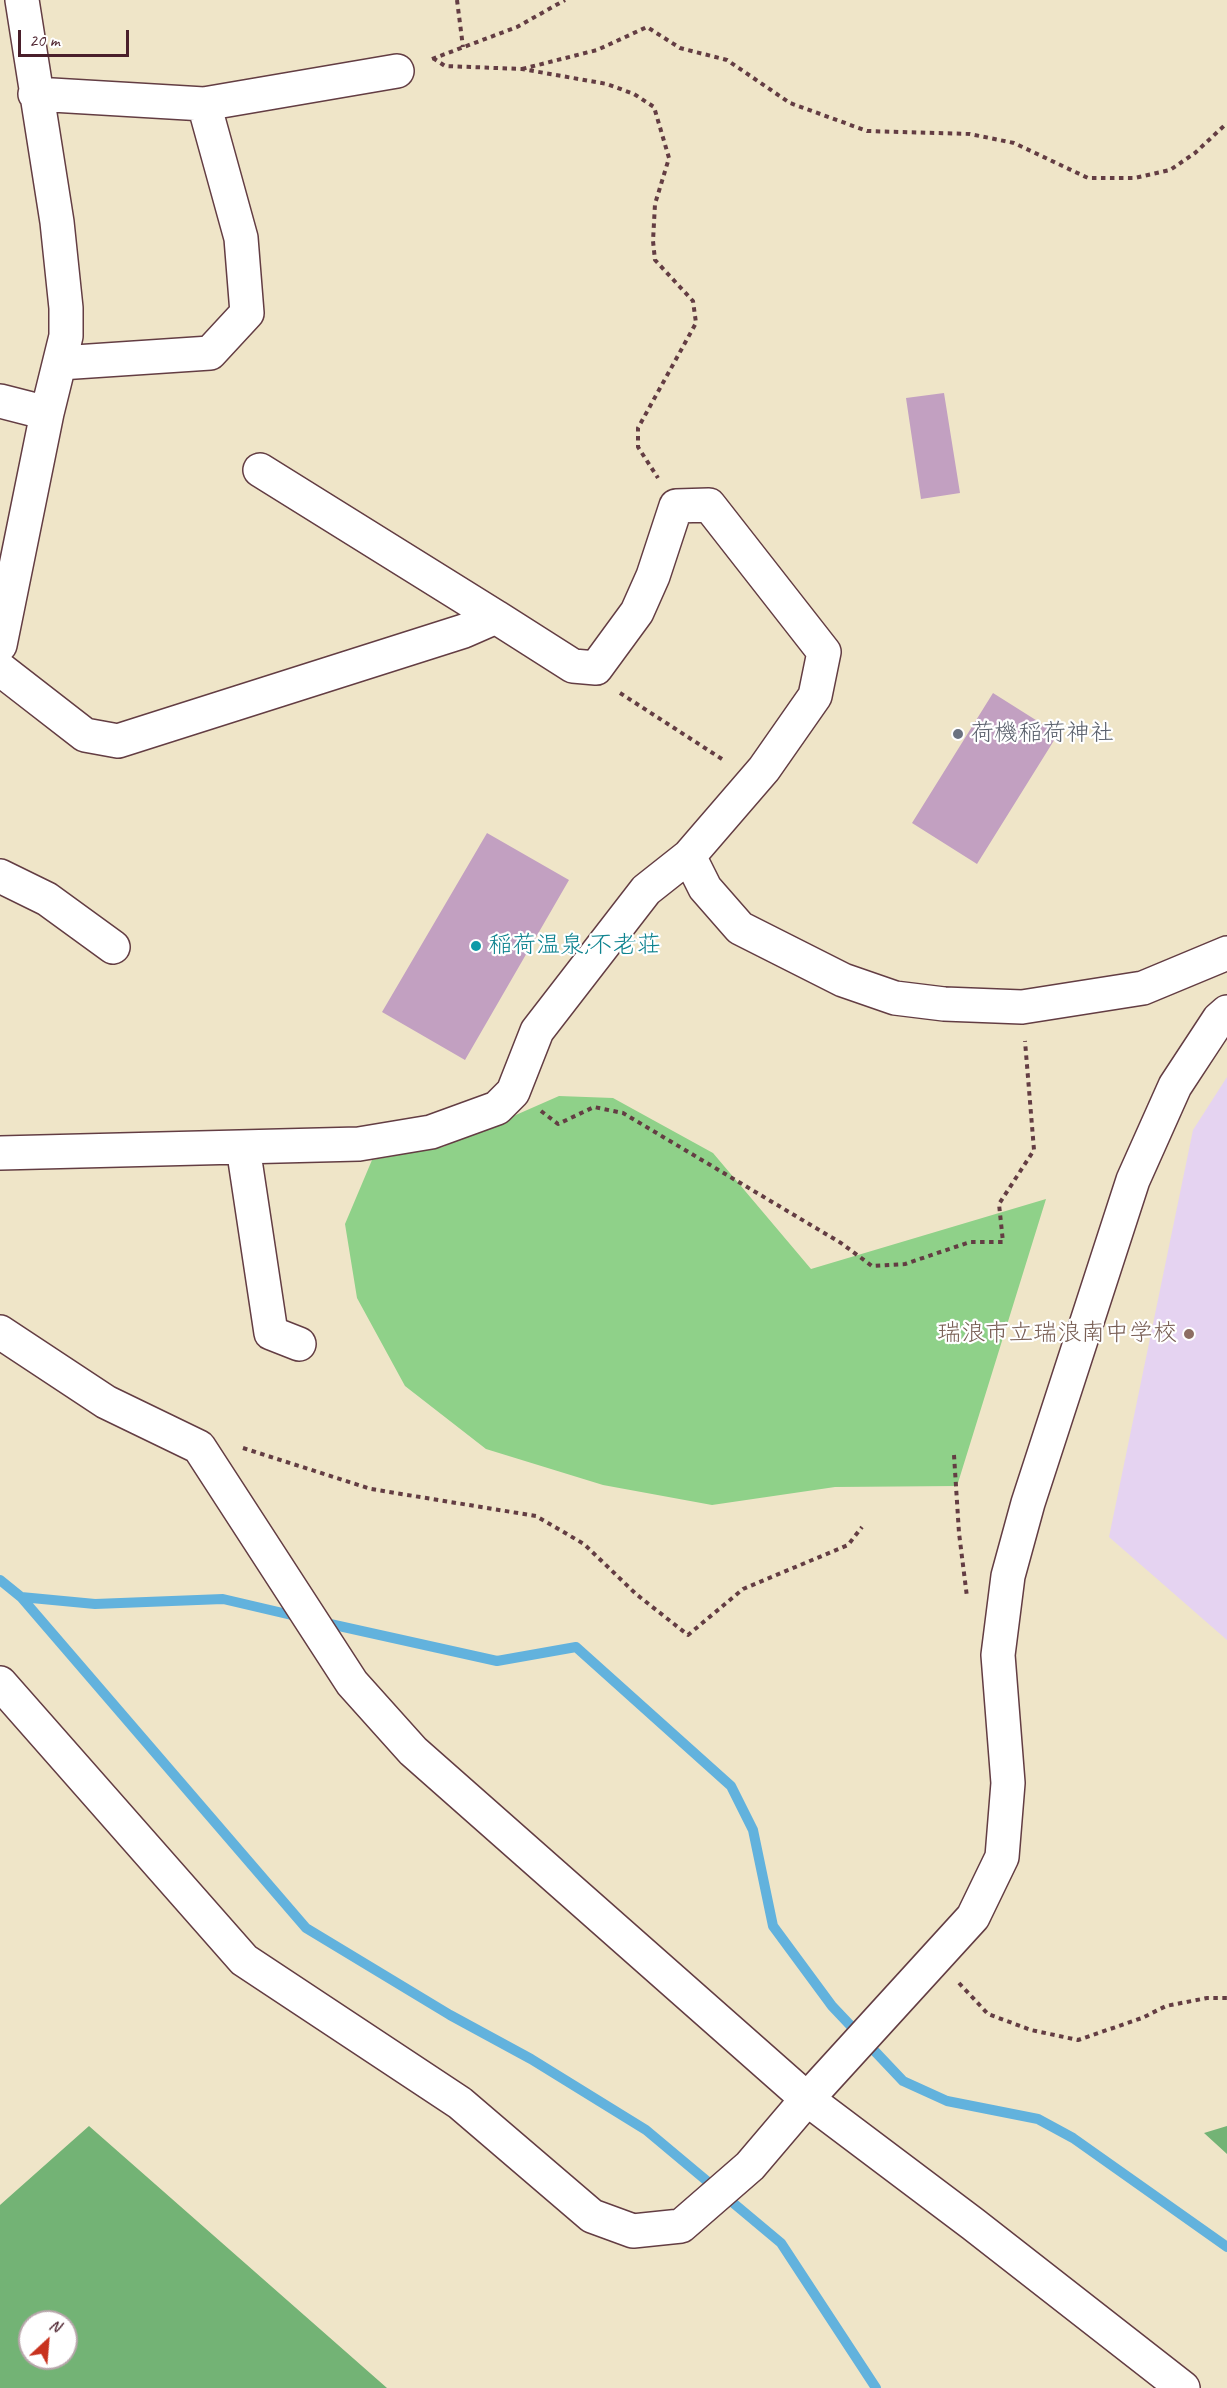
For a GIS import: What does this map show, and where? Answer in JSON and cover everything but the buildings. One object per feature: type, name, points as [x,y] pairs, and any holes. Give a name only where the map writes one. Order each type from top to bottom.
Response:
[{"type":"street","points":[[0,645],[47,413],[66,336],[66,308],[57,222],[22,0]]},
{"type":"street","points":[[35,94],[204,104],[397,71]]},
{"type":"street","points":[[60,363],[210,353],[247,313],[241,238],[204,104]]},
{"type":"street","points":[[0,401],[47,413]]},
{"type":"street","points":[[0,1153],[359,1144],[431,1132],[496,1108],[513,1092],[537,1031],[646,890],[689,856],[754,780],[815,696],[824,652],[709,505],[676,506],[653,576],[637,612],[596,668],[579,667],[573,666],[260,470]]},
{"type":"street","points":[[0,669],[86,735],[118,741],[464,631],[496,617]]},
{"type":"street","points":[[689,856],[705,888],[740,928],[843,980],[895,998],[944,1004],[1022,1007],[1143,988],[1227,953]]},
{"type":"street","points":[[0,876],[47,899],[113,947]]},
{"type":"street","points":[[0,1683],[244,1960],[460,2103],[592,2216],[633,2231],[681,2226],[750,2166],[807,2099],[973,1917],[1002,1857],[1008,1783],[998,1655],[1008,1576],[1028,1503],[1133,1180],[1175,1086],[1219,1019],[1227,1012]]},
{"type":"street","points":[[243,1147],[271,1333],[299,1344]]},
{"type":"street","points":[[0,1332],[106,1402],[199,1447],[352,1683],[413,1751],[807,2099],[974,2224],[1183,2388]]},
{"type":"path","points":[[457,0],[463,47]]},
{"type":"path","points":[[397,71],[516,27],[565,0]]},
{"type":"path","points":[[522,69],[597,50],[647,27],[680,48],[727,60],[790,103],[867,131],[970,134],[1003,140],[1088,178],[1135,178],[1170,170],[1195,153],[1227,123]]},
{"type":"path","points":[[433,58],[445,66],[522,69],[607,84],[634,94],[654,107],[669,159],[655,204],[653,241],[655,260],[693,301],[696,323],[638,428],[638,447],[676,506]]},
{"type":"path","points":[[579,667],[754,780]]},
{"type":"path","points":[[513,1092],[558,1124],[594,1107],[623,1113],[841,1243],[872,1266],[905,1264],[970,1242],[1003,1242],[999,1204],[1035,1150],[1022,1007]]},
{"type":"path","points":[[199,1447],[221,1441],[371,1489],[536,1515],[584,1544],[636,1594],[688,1635],[743,1589],[848,1545],[861,1527]]},
{"type":"path","points":[[954,1455],[959,1533],[968,1604]]},
{"type":"path","points":[[936,1959],[988,2014],[1031,2030],[1078,2040],[1143,2018],[1166,2006],[1208,1998],[1227,1998]]},
{"type":"shaded area","name":"瑞浪市立瑞浪南中学校","points":[[1227,1077],[1227,1640],[1109,1537],[1193,1130]]},
{"type":"green space","points":[[559,1096],[613,1098],[713,1153],[811,1269],[1046,1199],[957,1486],[835,1487],[712,1505],[603,1485],[486,1449],[405,1386],[357,1298],[345,1224],[372,1160],[443,1147]]},
{"type":"green space","points":[[89,2126],[387,2388],[0,2388],[0,2205]]},
{"type":"green space","points":[[1227,2126],[1227,2154],[1204,2133]]},
{"type":"waterway","points":[[0,1580],[21,1597],[306,1928],[450,2015],[531,2059],[646,2130],[781,2243],[876,2388]]},
{"type":"waterway","points":[[21,1597],[95,1604],[223,1599],[300,1617]]},
{"type":"waterway","points":[[321,1622],[497,1661],[576,1647],[731,1786],[753,1830],[773,1926],[832,2006],[903,2081],[947,2101],[1038,2119],[1073,2138],[1227,2247]]},
{"type":"place","name":"荷機稲荷神社","points":[[958,734]]},
{"type":"place","name":"稲荷温泉;不老荘","points":[[476,946]]},
{"type":"place","name":"瑞浪市立瑞浪南中学校","points":[[1189,1334]]}]
